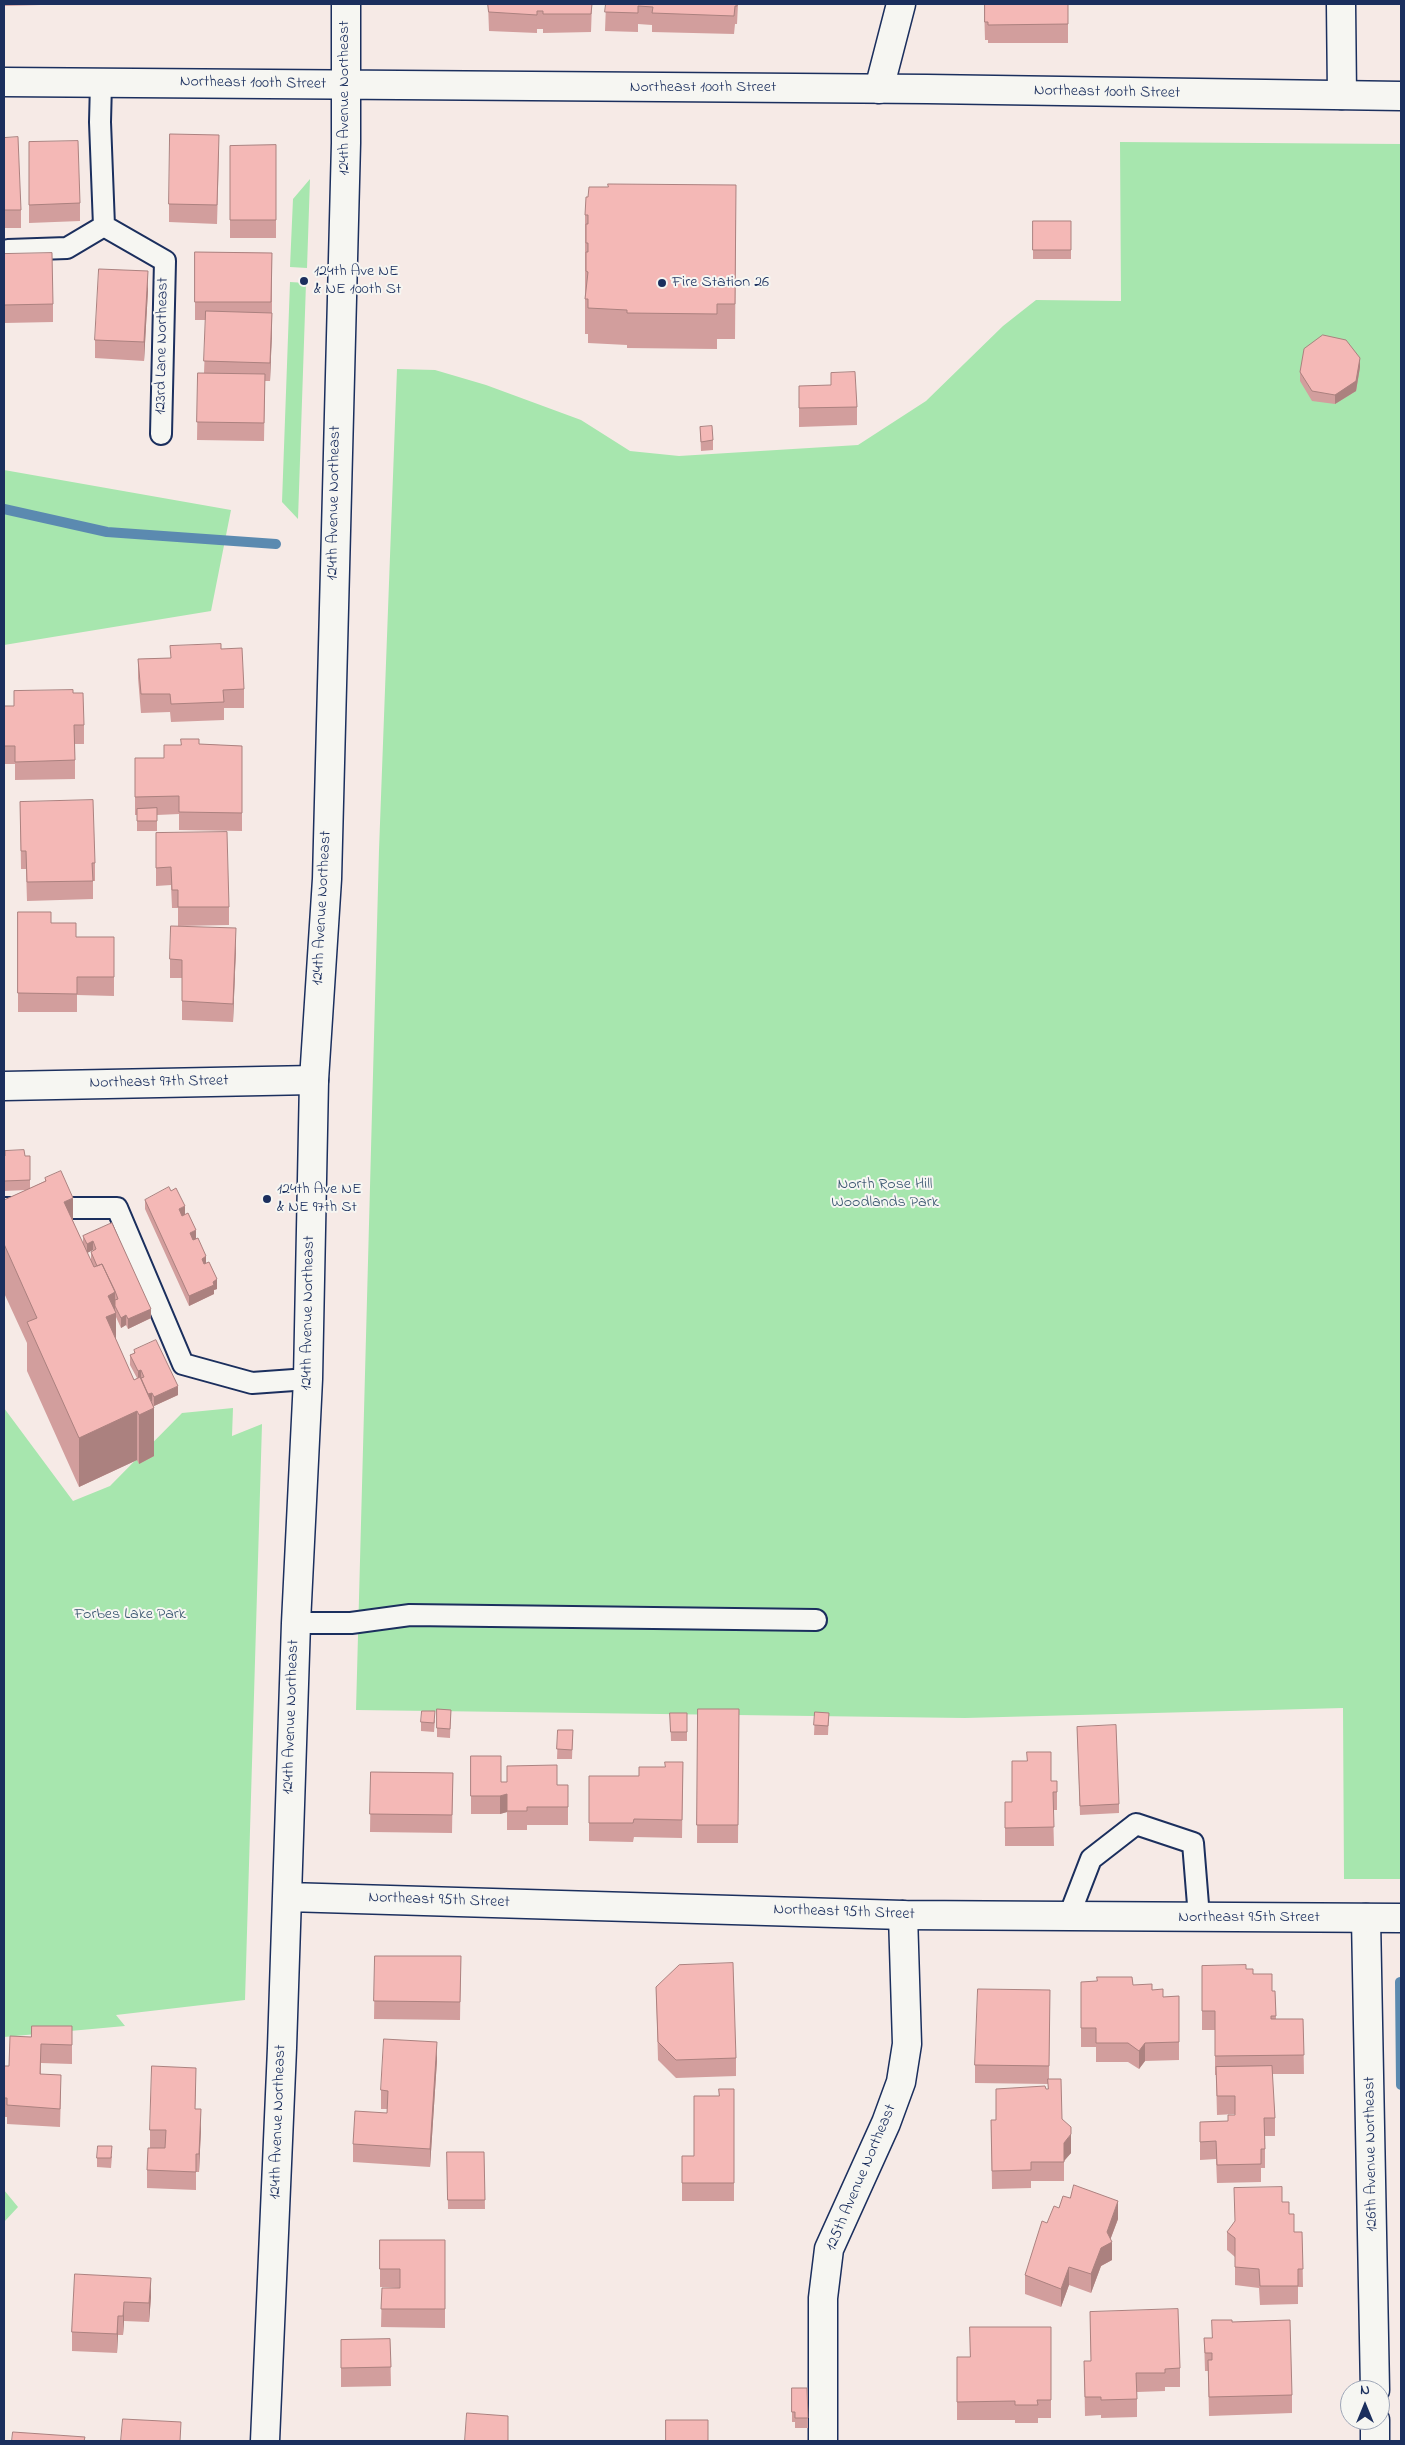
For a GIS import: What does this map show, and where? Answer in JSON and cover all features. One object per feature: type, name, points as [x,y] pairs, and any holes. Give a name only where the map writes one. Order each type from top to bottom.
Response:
[{"type":"street","name":"124th Avenue Northeast","points":[[265,2441],[296,1623],[308,1379],[314,1080],[327,879],[346,85],[346,4]]},
{"type":"street","points":[[880,89],[901,4]]},
{"type":"street","points":[[1341,4],[1342,95]]},
{"type":"street","name":"Northeast 100th Street","points":[[4,82],[880,89],[1401,96]]},
{"type":"street","name":"Northeast 97th Street","points":[[4,1086],[314,1080]]},
{"type":"street","name":"Northeast 95th Street","points":[[287,1897],[903,1915],[1401,1918]]},
{"type":"street","name":"125th Avenue Northeast","points":[[823,2441],[823,2298],[829,2249],[886,2123],[901,2082],[907,2044],[903,1915]]},
{"type":"street","name":"126th Avenue Northeast","points":[[1366,1918],[1375,2380]]},
{"type":"lane","points":[[8,250],[67,248],[104,226],[100,122],[101,83]]},
{"type":"lane","name":"123rd Lane Northeast","points":[[104,226],[165,261],[161,434]]},
{"type":"lane","points":[[4,1208],[117,1208],[183,1364],[252,1383],[308,1379]]},
{"type":"lane","points":[[296,1623],[351,1623],[410,1615],[816,1620]]},
{"type":"lane","points":[[1069,1916],[1091,1859],[1136,1824],[1193,1843],[1199,1917]]},
{"type":"green space","name":"North Rose Hill Woodlands Park","points":[[1120,142],[1401,144],[1401,1879],[1344,1879],[1343,1708],[965,1718],[356,1710],[379,850],[397,369],[435,370],[486,385],[581,420],[630,451],[679,456],[858,445],[926,401],[1003,326],[1036,300],[1121,301]]},
{"type":"green space","points":[[310,179],[307,268],[290,267],[293,199]]},
{"type":"green space","points":[[290,282],[306,283],[298,519],[282,502]]},
{"type":"green space","points":[[4,470],[231,510],[211,611],[4,645]]},
{"type":"green space","name":"Forbes Lake Park","points":[[4,1408],[73,1501],[110,1486],[182,1413],[233,1408],[232,1436],[262,1424],[245,2000],[116,2015],[125,2026],[4,2037]]},
{"type":"green space","points":[[4,2190],[18,2207],[4,2222]]},
{"type":"building","points":[[488,4],[592,4],[591,14],[543,14],[543,11],[537,11],[537,15],[489,12]]},
{"type":"building","points":[[606,4],[737,4],[737,6],[735,6],[734,16],[652,13],[653,7],[638,6],[638,13],[605,12]]},
{"type":"building","points":[[985,4],[1068,4],[1068,24],[988,25],[988,22],[985,22]]},
{"type":"building","points":[[170,134],[219,135],[217,205],[169,204]]},
{"type":"building","points":[[18,137],[21,210],[4,210],[4,138]]},
{"type":"building","points":[[78,141],[80,203],[29,205],[29,142]]},
{"type":"building","points":[[276,145],[276,220],[230,220],[230,146]]},
{"type":"building","name":"Fire Station 26","points":[[608,184],[736,185],[735,304],[717,304],[717,314],[627,313],[627,310],[588,308],[588,299],[585,299],[588,272],[586,271],[588,243],[586,243],[586,224],[588,224],[588,215],[585,215],[586,197],[588,197],[589,187],[608,187]]},
{"type":"building","points":[[1033,221],[1071,221],[1071,250],[1033,250]]},
{"type":"building","points":[[195,252],[272,253],[271,302],[195,302]]},
{"type":"building","points":[[52,253],[53,304],[4,305],[4,254]]},
{"type":"building","points":[[99,269],[148,271],[144,342],[95,340]]},
{"type":"building","points":[[206,311],[272,313],[270,363],[204,361]]},
{"type":"building","points":[[1323,335],[1346,340],[1360,358],[1356,381],[1335,395],[1312,391],[1300,372],[1304,349]]},
{"type":"building","points":[[855,372],[857,407],[799,408],[799,386],[831,385],[831,373]]},
{"type":"building","points":[[198,373],[265,374],[264,423],[197,422]]},
{"type":"building","points":[[712,426],[713,440],[701,442],[700,427]]},
{"type":"building","points":[[221,644],[221,649],[242,648],[244,689],[223,690],[224,702],[171,704],[170,694],[141,694],[138,659],[171,658],[170,646]]},
{"type":"building","points":[[73,690],[73,693],[83,693],[84,725],[74,725],[75,760],[15,762],[15,746],[4,746],[4,706],[14,706],[14,691]]},
{"type":"building","points":[[181,739],[199,739],[199,744],[242,746],[242,813],[179,812],[179,796],[135,797],[135,758],[164,758],[164,745],[181,745]]},
{"type":"building","points":[[93,800],[95,863],[92,863],[93,881],[27,882],[26,851],[21,851],[20,802]]},
{"type":"building","points":[[157,808],[157,821],[137,821],[137,809]]},
{"type":"building","points":[[227,832],[229,907],[178,907],[178,890],[172,890],[171,867],[156,868],[156,833]]},
{"type":"building","points":[[18,912],[51,912],[51,923],[76,923],[76,937],[114,937],[114,977],[77,977],[77,994],[18,993]]},
{"type":"building","points":[[171,926],[236,928],[233,1004],[182,1001],[182,960],[170,959]]},
{"type":"building","points":[[24,1150],[25,1156],[30,1156],[30,1180],[4,1181],[5,1151]]},
{"type":"building","points":[[61,1171],[73,1198],[64,1202],[94,1267],[102,1264],[115,1292],[108,1296],[116,1313],[106,1317],[134,1380],[140,1377],[154,1408],[139,1415],[137,1411],[79,1438],[27,1322],[37,1318],[4,1244],[4,1200],[46,1181],[45,1178]]},
{"type":"building","points":[[169,1187],[171,1191],[176,1188],[185,1206],[179,1209],[182,1216],[188,1213],[196,1230],[190,1233],[193,1240],[198,1238],[206,1256],[202,1259],[204,1264],[209,1262],[217,1279],[213,1282],[214,1285],[189,1296],[145,1200]]},
{"type":"building","points":[[112,1223],[151,1309],[128,1319],[126,1315],[121,1318],[115,1306],[115,1300],[118,1299],[115,1291],[102,1264],[97,1266],[91,1252],[96,1249],[93,1241],[87,1244],[83,1236]]},
{"type":"building","points":[[156,1340],[178,1386],[154,1397],[152,1393],[148,1394],[141,1378],[144,1377],[141,1370],[138,1371],[130,1355],[135,1353],[134,1350]]},
{"type":"building","points":[[437,1709],[451,1710],[450,1729],[437,1728]]},
{"type":"building","points":[[698,1709],[739,1709],[738,1825],[697,1825]]},
{"type":"building","points":[[422,1711],[435,1711],[434,1723],[421,1722]]},
{"type":"building","points":[[815,1712],[829,1713],[828,1726],[814,1725]]},
{"type":"building","points":[[670,1713],[687,1713],[687,1732],[671,1732]]},
{"type":"building","points":[[1116,1725],[1119,1804],[1080,1806],[1077,1727]]},
{"type":"building","points":[[558,1730],[573,1730],[572,1750],[557,1749]]},
{"type":"building","points":[[1027,1752],[1051,1752],[1051,1781],[1057,1781],[1057,1792],[1053,1792],[1054,1827],[1005,1828],[1005,1802],[1012,1802],[1012,1761],[1027,1761]]},
{"type":"building","points":[[471,1756],[501,1756],[501,1782],[507,1782],[507,1766],[557,1765],[557,1785],[568,1785],[568,1807],[527,1807],[527,1811],[507,1811],[507,1794],[500,1796],[471,1796]]},
{"type":"building","points":[[665,1762],[683,1762],[682,1820],[634,1819],[633,1823],[589,1823],[589,1776],[639,1776],[639,1767],[665,1767]]},
{"type":"building","points":[[371,1772],[453,1773],[452,1815],[370,1814]]},
{"type":"building","points":[[375,1956],[461,1956],[460,2002],[374,2001]]},
{"type":"building","points":[[733,1963],[736,2058],[676,2060],[658,2042],[656,1987],[679,1965]]},
{"type":"building","points":[[1246,1965],[1246,1969],[1253,1969],[1253,1974],[1272,1974],[1272,1991],[1275,1991],[1276,2016],[1271,2016],[1271,2019],[1303,2019],[1304,2055],[1215,2056],[1215,2011],[1202,2011],[1202,1966]]},
{"type":"building","points":[[1097,1977],[1132,1977],[1133,1985],[1152,1984],[1152,1990],[1163,1989],[1163,1997],[1179,1996],[1179,2042],[1145,2043],[1139,2051],[1128,2043],[1096,2043],[1096,2028],[1081,2028],[1081,1982],[1097,1981]]},
{"type":"building","points":[[978,1989],[1050,1990],[1049,2066],[975,2065]]},
{"type":"building","points":[[32,2026],[72,2026],[72,2045],[41,2044],[40,2074],[61,2075],[60,2109],[7,2105],[7,2098],[4,2098],[4,2066],[9,2066],[10,2036],[31,2037]]},
{"type":"building","points":[[384,2039],[437,2042],[430,2149],[353,2144],[355,2111],[387,2113],[388,2091],[381,2090]]},
{"type":"building","points":[[152,2066],[196,2068],[195,2109],[201,2109],[199,2154],[196,2154],[196,2172],[147,2170],[148,2148],[165,2148],[166,2130],[150,2130]]},
{"type":"building","points":[[1272,2066],[1275,2118],[1264,2118],[1265,2149],[1261,2149],[1261,2164],[1217,2165],[1216,2141],[1200,2142],[1200,2122],[1228,2121],[1228,2115],[1235,2115],[1235,2096],[1217,2096],[1216,2067]]},
{"type":"building","points":[[1048,2079],[1061,2079],[1062,2119],[1071,2127],[1071,2134],[1064,2143],[1064,2162],[1031,2162],[1031,2170],[992,2171],[991,2120],[996,2120],[996,2089],[1045,2086],[1048,2089]]},
{"type":"building","points":[[719,2089],[734,2089],[734,2183],[682,2183],[682,2156],[694,2156],[694,2096],[719,2096]]},
{"type":"building","points":[[98,2146],[112,2146],[111,2158],[97,2158]]},
{"type":"building","points":[[447,2152],[484,2152],[485,2200],[448,2200]]},
{"type":"building","points":[[1074,2185],[1118,2201],[1107,2232],[1112,2242],[1101,2248],[1091,2274],[1069,2267],[1061,2289],[1025,2275],[1042,2221],[1047,2223],[1054,2206],[1059,2208],[1063,2196],[1070,2198]]},
{"type":"building","points":[[1282,2187],[1282,2202],[1289,2202],[1289,2214],[1294,2214],[1294,2232],[1302,2232],[1303,2269],[1298,2269],[1298,2286],[1260,2286],[1259,2269],[1235,2267],[1235,2238],[1227,2232],[1235,2221],[1234,2188]]},
{"type":"building","points":[[380,2240],[445,2240],[445,2309],[381,2309],[382,2288],[400,2288],[400,2269],[380,2269]]},
{"type":"building","points":[[75,2274],[151,2278],[149,2303],[124,2302],[123,2316],[118,2316],[117,2334],[72,2332]]},
{"type":"building","points":[[1178,2309],[1180,2368],[1165,2369],[1165,2373],[1136,2373],[1137,2399],[1101,2400],[1101,2397],[1085,2397],[1084,2361],[1091,2361],[1090,2312]]},
{"type":"building","points":[[1212,2320],[1232,2320],[1232,2322],[1290,2320],[1292,2395],[1209,2397],[1208,2360],[1212,2360],[1212,2353],[1205,2353],[1204,2338],[1212,2338]]},
{"type":"building","points":[[970,2327],[1051,2327],[1051,2400],[1037,2400],[1038,2405],[1015,2405],[1015,2401],[957,2402],[957,2357],[970,2357]]},
{"type":"building","points":[[390,2339],[391,2367],[341,2368],[341,2340]]},
{"type":"building","points":[[792,2388],[807,2388],[808,2418],[795,2418],[795,2412],[792,2412]]},
{"type":"building","points":[[467,2413],[508,2416],[508,2441],[465,2441]]},
{"type":"building","points":[[123,2419],[181,2422],[180,2441],[121,2441]]},
{"type":"building","points":[[666,2420],[708,2420],[708,2441],[666,2441]]},
{"type":"building","points":[[13,2432],[85,2437],[84,2441],[12,2441]]},
{"type":"waterway","points":[[4,509],[107,532],[276,544]]},
{"type":"waterway","points":[[1400,1982],[1401,2085]]},
{"type":"place","name":"124th Ave NE & NE 100th St","points":[[304,281]]},
{"type":"place","name":"Fire Station 26","points":[[662,283]]},
{"type":"place","name":"124th Ave NE & NE 97th St","points":[[267,1199]]}]
